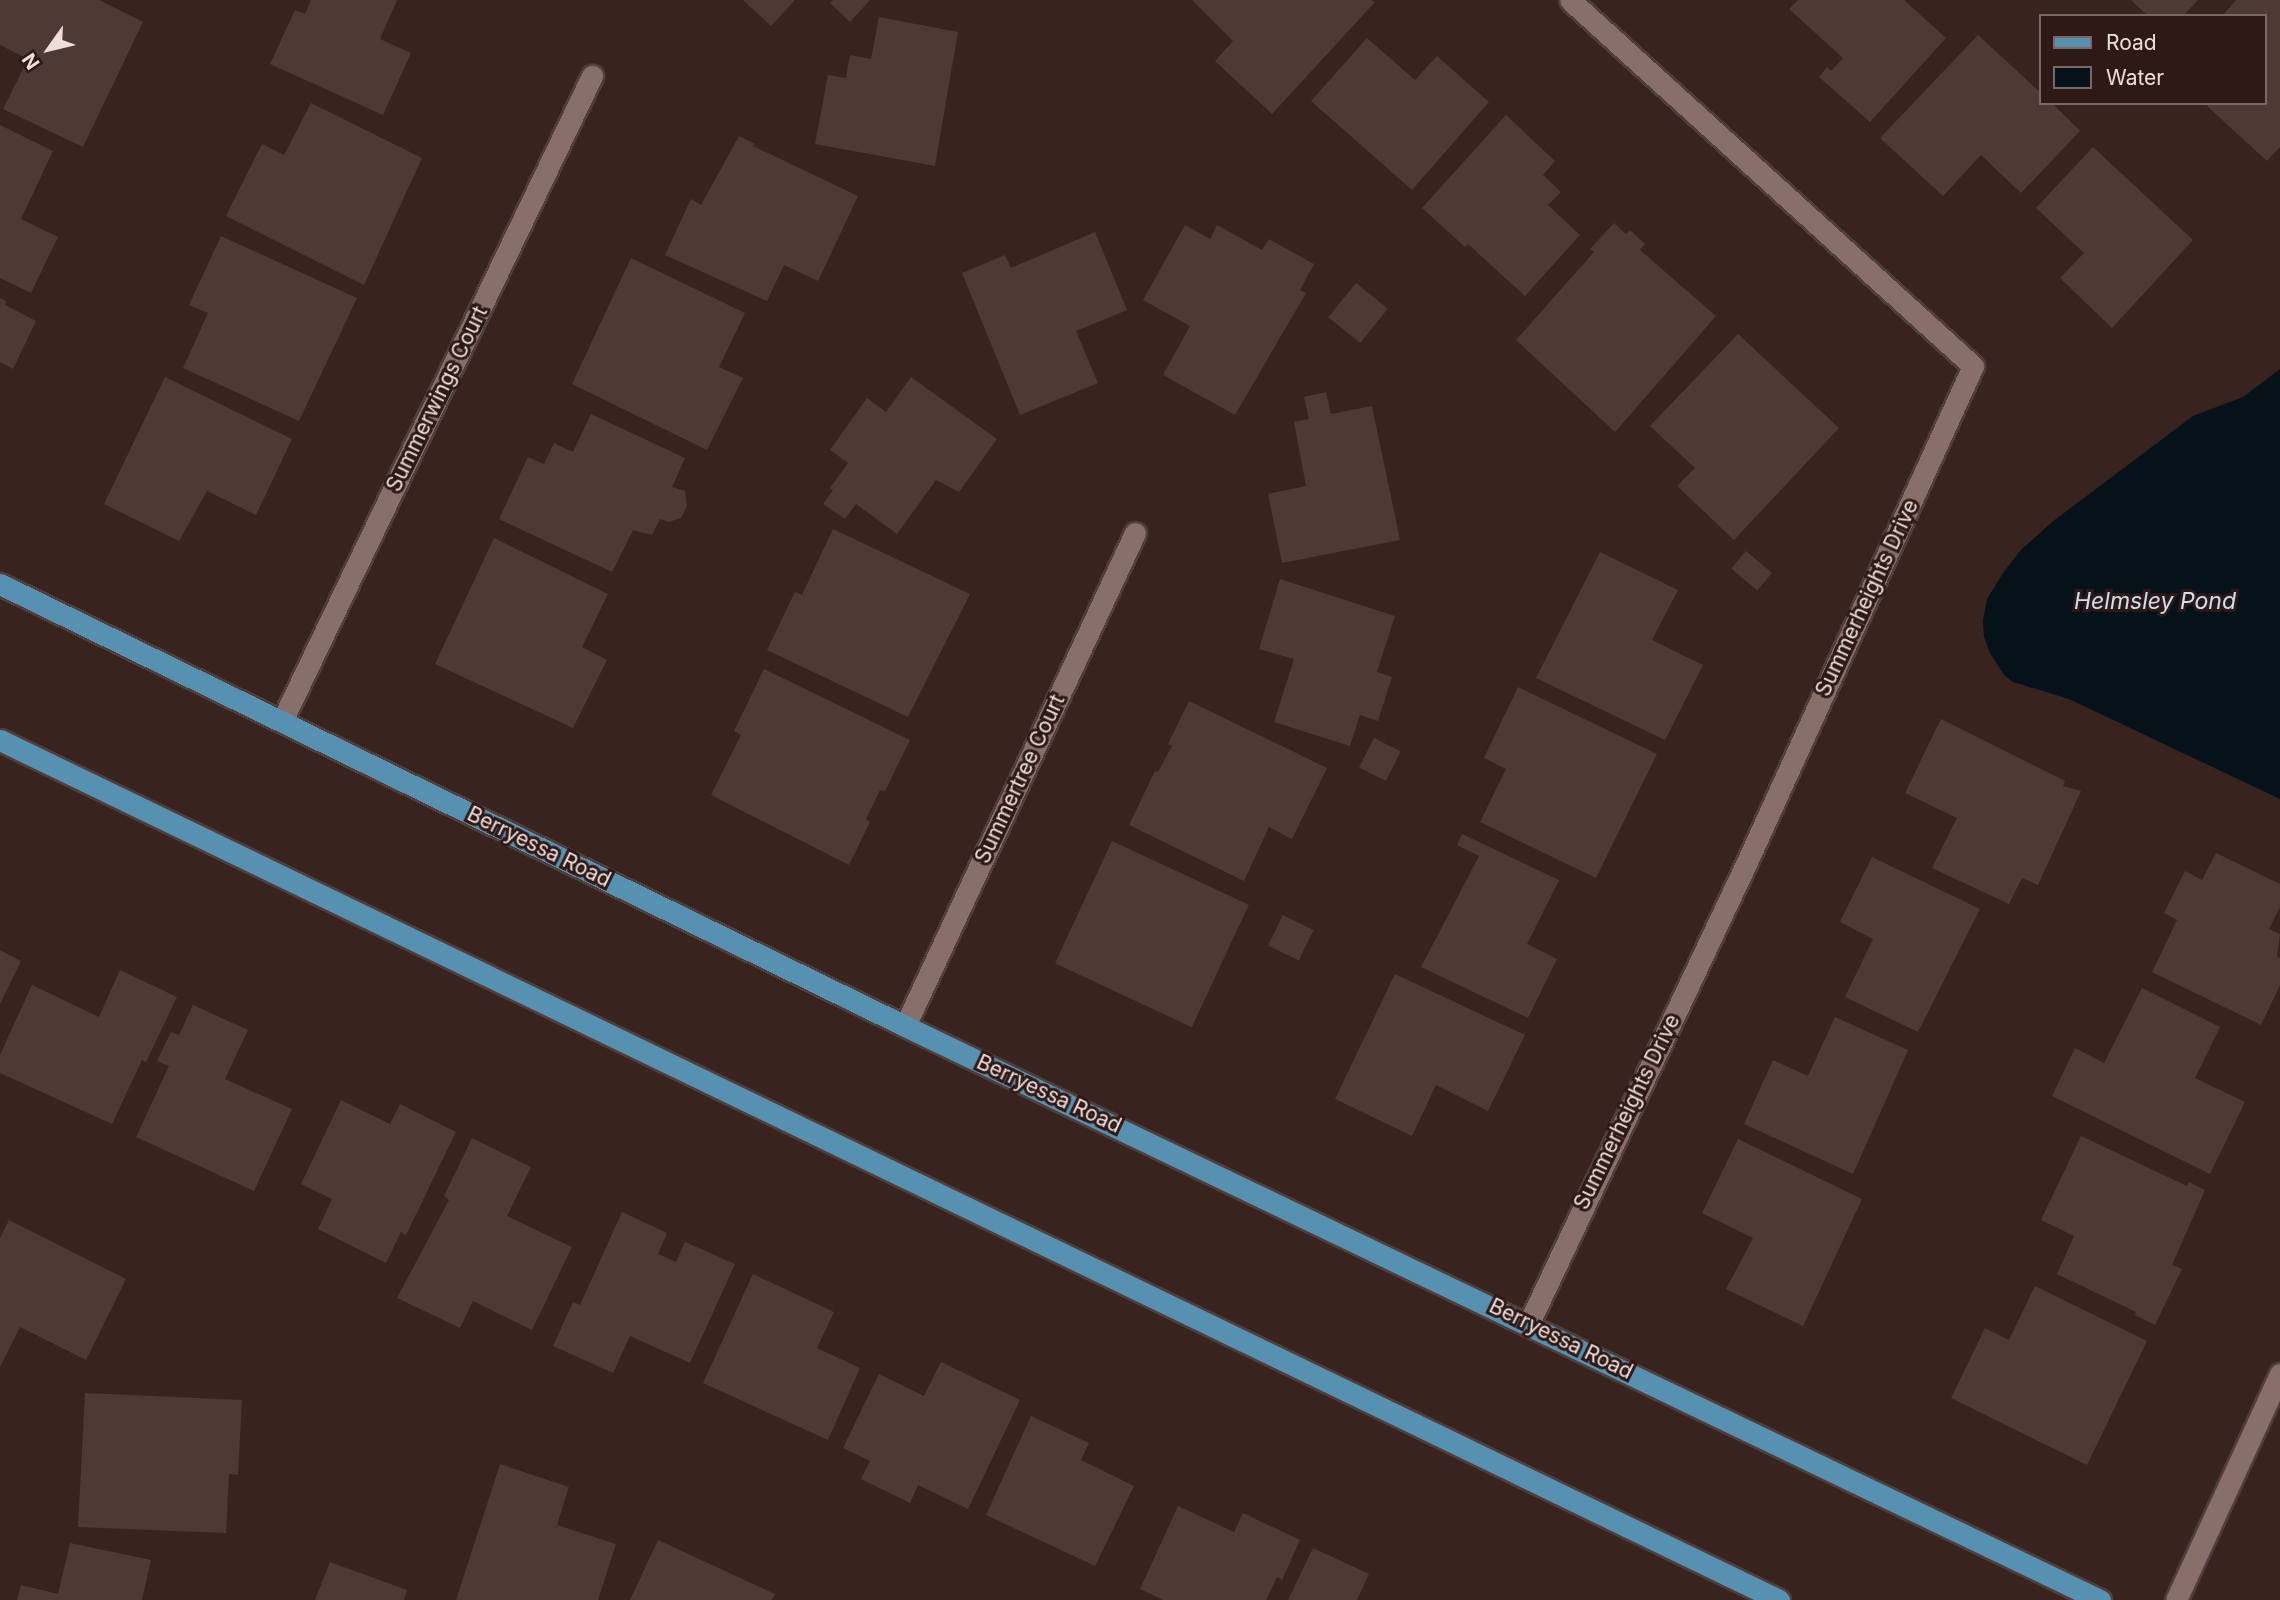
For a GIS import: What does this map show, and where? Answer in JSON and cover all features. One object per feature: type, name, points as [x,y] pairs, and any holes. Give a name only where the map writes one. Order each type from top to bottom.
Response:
[{"type":"main road","name":"Berryessa Road","points":[[0,584],[905,1026],[1529,1323],[2100,1600]]},
{"type":"main road","points":[[0,740],[1779,1600]]},
{"type":"street","name":"Summerheights Drive","points":[[1529,1323],[1741,875],[1973,366],[1570,0]]},
{"type":"street","name":"Summerwings Court","points":[[282,721],[592,76]]},
{"type":"street","name":"Summertree Court","points":[[905,1026],[1135,533]]},
{"type":"street","points":[[2176,1600],[2280,1374]]},
{"type":"water","name":"Helmsley Pond","points":[[2280,369],[2280,799],[2069,699],[2013,682],[2004,675],[1990,653],[1984,637],[1983,620],[1987,599],[2003,573],[2020,551],[2052,522],[2193,416],[2243,397]]},
{"type":"building","points":[[0,0],[99,0],[143,22],[83,147],[3,109],[28,59],[0,45]]},
{"type":"building","points":[[311,0],[397,0],[380,39],[411,53],[383,115],[270,64],[295,10],[305,14]]},
{"type":"building","points":[[743,0],[795,0],[771,26]]},
{"type":"building","points":[[833,0],[870,0],[850,22],[830,3]]},
{"type":"building","points":[[1192,0],[1375,2],[1272,114],[1215,61],[1233,41]]},
{"type":"building","points":[[1798,0],[1904,0],[1946,38],[1870,122],[1819,77],[1827,67],[1831,71],[1843,58],[1789,9]]},
{"type":"building","points":[[2131,0],[2198,0],[2185,14],[2146,14]]},
{"type":"building","points":[[2236,0],[2280,0],[2280,147],[2267,161],[2207,106],[2266,105],[2266,14],[2224,14]]},
{"type":"building","points":[[879,17],[958,32],[935,166],[815,144],[828,75],[846,78],[850,55],[871,59]]},
{"type":"building","points":[[1978,35],[2038,90],[2038,105],[2054,105],[2080,131],[2021,193],[1981,155],[1943,196],[1880,138]]},
{"type":"building","points":[[1367,38],[1415,80],[1437,56],[1489,102],[1412,190],[1311,101]]},
{"type":"building","points":[[311,103],[422,158],[364,285],[226,216],[262,144],[284,155]]},
{"type":"building","points":[[1506,115],[1555,161],[1543,175],[1561,192],[1548,205],[1580,235],[1525,296],[1468,244],[1465,247],[1422,208]]},
{"type":"building","points":[[0,125],[53,151],[21,219],[58,237],[31,293],[0,278]]},
{"type":"building","points":[[739,136],[755,144],[753,146],[858,196],[818,281],[784,265],[767,301],[665,255],[691,199],[701,205]]},
{"type":"building","points":[[2093,147],[2193,240],[2112,328],[2060,278],[2084,253],[2036,208]]},
{"type":"building","points":[[1614,223],[1626,234],[1630,230],[1645,244],[1640,250],[1716,316],[1615,432],[1516,340],[1594,252],[1590,249]]},
{"type":"building","points":[[1185,225],[1210,239],[1217,225],[1262,250],[1269,239],[1314,264],[1300,290],[1306,293],[1235,415],[1163,375],[1190,326],[1143,300]]},
{"type":"building","points":[[1095,232],[1127,310],[1076,331],[1098,383],[1020,415],[962,273],[1005,255],[1011,268]]},
{"type":"building","points":[[221,236],[357,298],[299,421],[183,368],[208,313],[189,305]]},
{"type":"building","points":[[631,258],[745,313],[719,367],[743,378],[707,450],[572,384]]},
{"type":"building","points":[[1356,283],[1388,309],[1360,343],[1328,317]]},
{"type":"building","points":[[0,298],[6,301],[5,305],[36,321],[13,369],[0,362]]},
{"type":"building","points":[[1738,334],[1839,428],[1734,540],[1677,486],[1695,468],[1650,426]]},
{"type":"building","points":[[165,377],[292,439],[256,515],[207,491],[179,541],[104,504]]},
{"type":"building","points":[[911,377],[997,439],[959,492],[936,480],[897,534],[856,504],[845,519],[823,504],[833,490],[830,488],[848,463],[830,450],[867,398],[886,412]]},
{"type":"building","points":[[1326,392],[1331,414],[1372,406],[1400,540],[1282,563],[1268,494],[1306,486],[1294,422],[1309,419],[1304,397]]},
{"type":"building","points":[[591,414],[685,458],[672,487],[685,491],[687,506],[681,518],[669,522],[660,519],[652,535],[633,530],[612,572],[499,519],[528,457],[544,464],[554,443],[573,452]]},
{"type":"building","points":[[833,529],[970,594],[908,717],[767,650],[795,592],[802,595]]},
{"type":"building","points":[[494,538],[608,594],[582,647],[607,660],[573,728],[435,664]]},
{"type":"building","points":[[1746,551],[1772,573],[1757,590],[1731,569]]},
{"type":"building","points":[[1600,552],[1678,590],[1652,640],[1703,665],[1665,740],[1536,678]]},
{"type":"building","points":[[1280,579],[1395,616],[1377,672],[1392,677],[1378,721],[1360,715],[1350,746],[1274,722],[1294,659],[1259,649]]},
{"type":"building","points":[[764,669],[910,740],[885,791],[880,790],[866,819],[870,822],[849,865],[711,795],[741,735],[734,731]]},
{"type":"building","points":[[1518,687],[1657,754],[1596,878],[1480,822],[1506,769],[1484,758]]},
{"type":"building","points":[[1189,701],[1327,768],[1292,839],[1269,827],[1244,881],[1129,825],[1155,771],[1158,772],[1172,746],[1168,744]]},
{"type":"building","points":[[1941,719],[2065,781],[2063,786],[2081,791],[2038,885],[2022,878],[2009,904],[1932,868],[1957,818],[1905,793]]},
{"type":"building","points":[[1374,738],[1401,752],[1386,781],[1359,767]]},
{"type":"building","points":[[1462,834],[1559,880],[1527,944],[1557,959],[1528,1018],[1421,967],[1479,856],[1457,845]]},
{"type":"building","points":[[1112,841],[1249,905],[1192,1027],[1055,963]]},
{"type":"building","points":[[2216,853],[2280,884],[2280,907],[2269,929],[2280,934],[2277,956],[2280,958],[2280,985],[2261,1025],[2152,972],[2177,920],[2164,913],[2185,871],[2202,880]]},
{"type":"building","points":[[1872,857],[1980,909],[1918,1032],[1845,997],[1873,939],[1840,922]]},
{"type":"building","points":[[1283,915],[1314,930],[1299,960],[1268,946]]},
{"type":"building","points":[[0,950],[21,961],[0,1004]]},
{"type":"building","points":[[120,970],[177,997],[146,1062],[142,1060],[112,1124],[0,1073],[0,1055],[32,985],[99,1017]]},
{"type":"building","points":[[1395,974],[1525,1035],[1488,1111],[1436,1085],[1412,1136],[1335,1099]]},
{"type":"building","points":[[2142,988],[2220,1027],[2195,1078],[2245,1102],[2210,1174],[2052,1096],[2075,1048],[2104,1063]]},
{"type":"building","points":[[193,1005],[248,1030],[225,1079],[292,1109],[254,1191],[136,1137],[169,1066],[157,1061],[171,1032],[179,1035]]},
{"type":"building","points":[[1835,1017],[1908,1050],[1853,1174],[1744,1124],[1773,1060],[1808,1076]]},
{"type":"building","points":[[341,1100],[390,1124],[400,1104],[456,1132],[406,1235],[401,1232],[386,1263],[318,1229],[332,1199],[301,1184]]},
{"type":"building","points":[[2081,1136],[2187,1186],[2189,1182],[2205,1190],[2172,1265],[2182,1269],[2155,1325],[2135,1315],[2136,1312],[2057,1274],[2074,1236],[2041,1220]]},
{"type":"building","points":[[472,1138],[531,1167],[507,1216],[572,1247],[532,1330],[473,1301],[460,1328],[397,1298],[449,1200],[444,1196]]},
{"type":"building","points":[[1738,1139],[1862,1199],[1803,1326],[1726,1289],[1753,1238],[1702,1213]]},
{"type":"building","points":[[622,1212],[667,1233],[658,1254],[676,1262],[685,1242],[735,1264],[690,1363],[630,1336],[613,1373],[553,1346],[573,1302],[580,1305]]},
{"type":"building","points":[[9,1220],[126,1279],[86,1360],[20,1327],[0,1367],[0,1238]]},
{"type":"building","points":[[753,1274],[834,1312],[817,1348],[860,1368],[828,1440],[703,1383]]},
{"type":"building","points":[[2035,1286],[2147,1341],[2087,1465],[1951,1398],[1985,1328],[2009,1340]]},
{"type":"building","points":[[941,1362],[1020,1400],[968,1509],[918,1485],[910,1503],[861,1479],[870,1461],[843,1448],[879,1374],[924,1396]]},
{"type":"building","points":[[85,1393],[242,1400],[238,1475],[229,1474],[226,1533],[78,1527]]},
{"type":"building","points":[[1031,1416],[1089,1443],[1081,1460],[1134,1486],[1095,1566],[986,1515]]},
{"type":"building","points":[[500,1464],[569,1487],[557,1525],[616,1544],[598,1600],[456,1600]]},
{"type":"building","points":[[1178,1506],[1234,1532],[1243,1513],[1300,1540],[1282,1580],[1277,1577],[1266,1600],[1163,1600],[1140,1589]]},
{"type":"building","points":[[658,1540],[775,1594],[772,1600],[630,1600]]},
{"type":"building","points":[[70,1543],[151,1560],[142,1600],[17,1600],[21,1585],[58,1594]]},
{"type":"building","points":[[1313,1548],[1369,1574],[1357,1600],[1288,1600]]},
{"type":"building","points":[[330,1562],[407,1590],[404,1600],[315,1600]]}]
